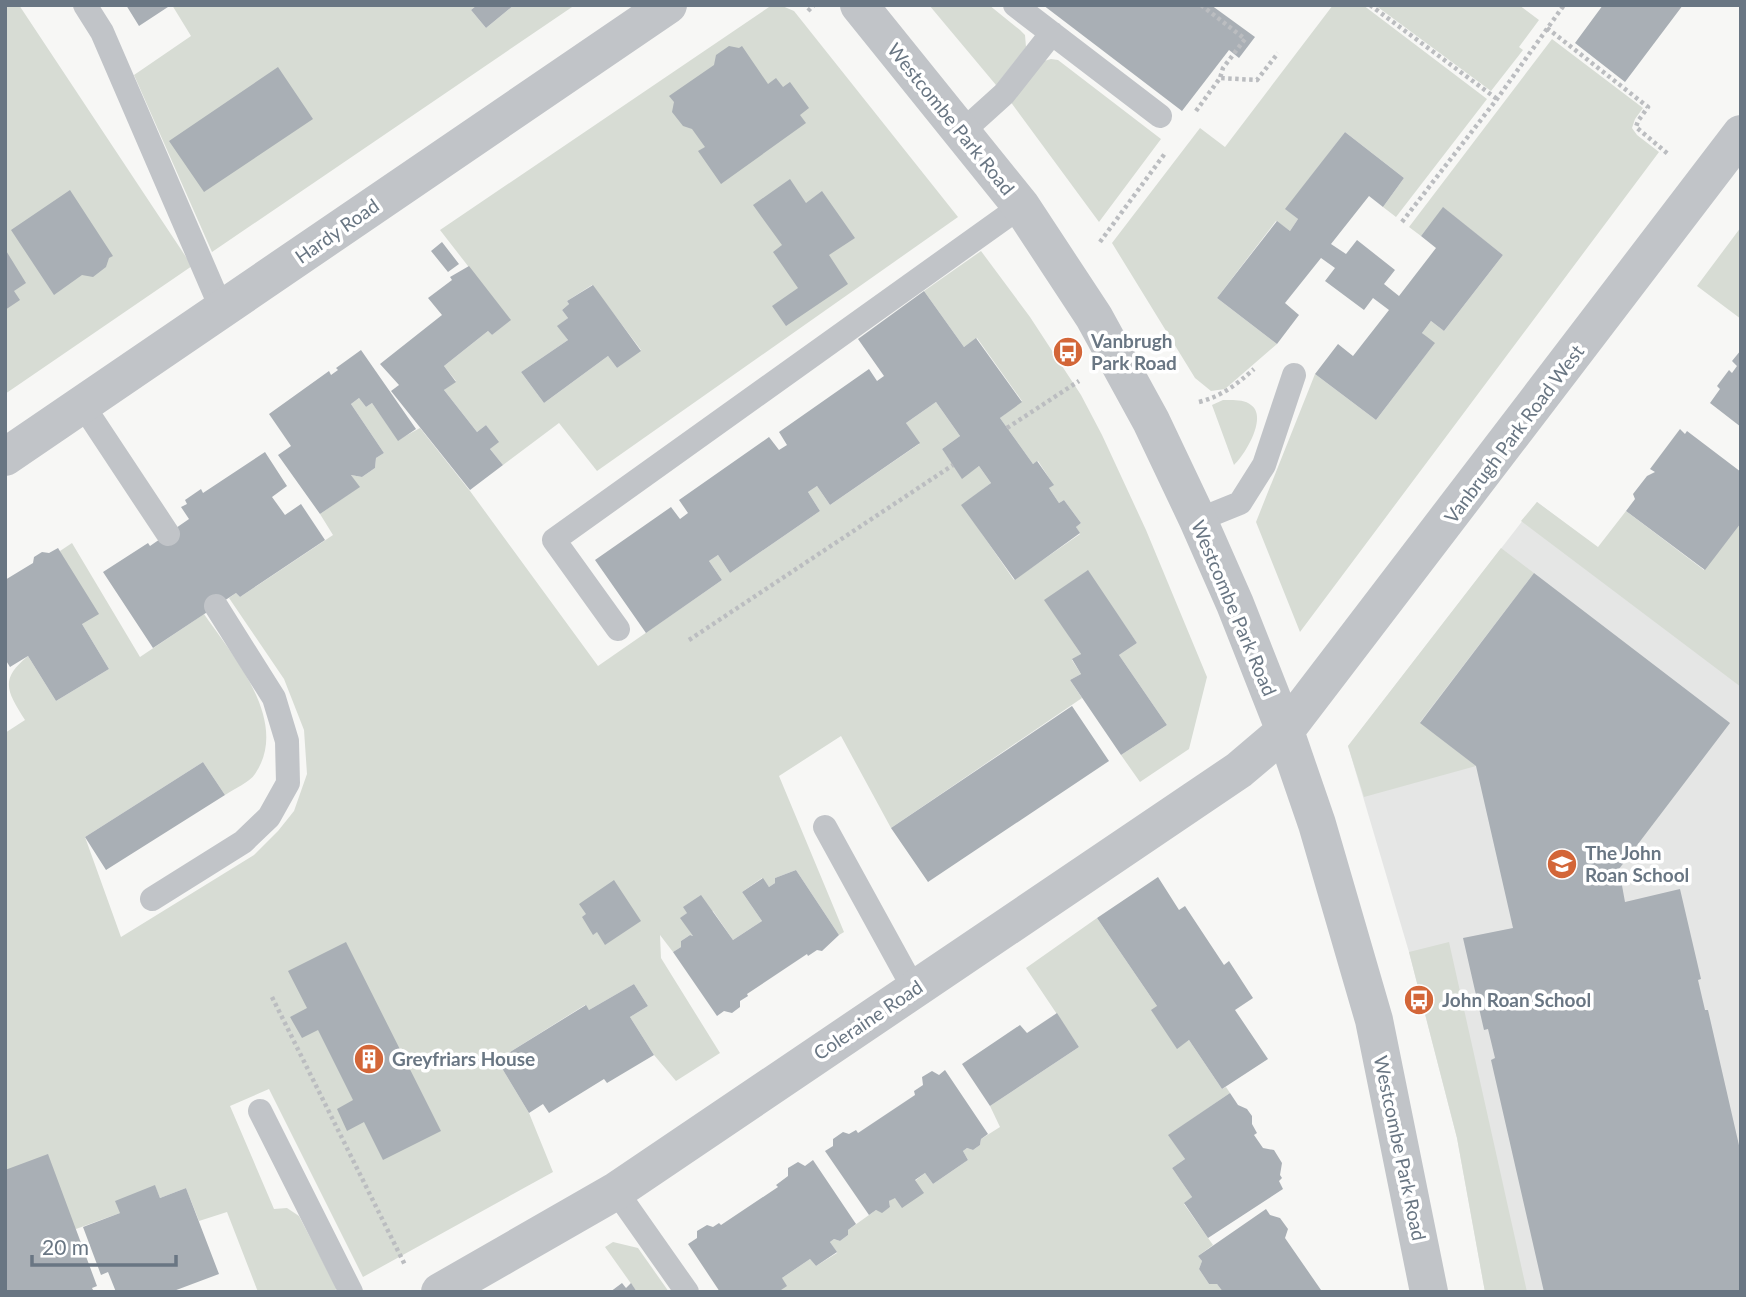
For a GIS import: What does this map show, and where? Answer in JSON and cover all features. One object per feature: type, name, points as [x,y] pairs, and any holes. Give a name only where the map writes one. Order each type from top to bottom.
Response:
[{"type":"street","name":"Hardy Road","points":[[5,457],[668,5]]},
{"type":"street","name":"Westcombe Park Road","points":[[859,5],[1021,206],[1094,317],[1151,421],[1198,520],[1235,604],[1285,732],[1317,824],[1374,1020],[1429,1292]]},
{"type":"street","name":"Vanbrugh Park Road West","points":[[1285,732],[1741,134]]},
{"type":"street","name":"Coleraine Road","points":[[440,1292],[616,1191],[1239,770],[1285,732]]},
{"type":"lane","points":[[85,5],[102,32],[222,310]]},
{"type":"lane","points":[[1015,5],[1160,116]]},
{"type":"lane","points":[[963,131],[1004,94],[1052,33]]},
{"type":"lane","points":[[618,629],[554,540],[1021,206]]},
{"type":"lane","points":[[1198,520],[1240,503],[1264,465],[1294,375]]},
{"type":"lane","points":[[82,404],[168,534]]},
{"type":"lane","points":[[152,899],[243,842],[269,817],[288,783],[287,741],[274,698],[216,606]]},
{"type":"lane","points":[[825,827],[914,989]]},
{"type":"lane","points":[[260,1111],[351,1292]]},
{"type":"lane","points":[[616,1191],[687,1292]]},
{"type":"path","points":[[808,10],[814,5]]},
{"type":"path","points":[[1201,5],[1245,39],[1223,68],[1220,78]]},
{"type":"path","points":[[1370,5],[1497,99]]},
{"type":"path","points":[[1402,222],[1497,99],[1564,5]]},
{"type":"path","points":[[1546,28],[1648,107],[1636,127],[1669,155]]},
{"type":"path","points":[[1007,428],[1083,379]]},
{"type":"path","points":[[688,640],[953,465]]},
{"type":"path","points":[[272,997],[407,1269]]},
{"type":"shaded area","points":[[5,5],[19,5],[192,266],[5,394]]},
{"type":"shaded area","points":[[172,5],[477,5],[471,10],[486,28],[514,5],[575,5],[212,252],[134,75],[191,36]]},
{"type":"shaded area","points":[[772,5],[780,5],[794,11],[958,217],[597,471],[559,423],[503,465],[490,449],[498,442],[486,425],[477,432],[444,390],[456,381],[444,366],[488,331],[492,335],[510,320],[440,230]],"holes":[[[592,285],[641,350],[617,368],[608,356],[544,403],[521,372],[568,340],[558,326],[568,318],[562,310],[569,304],[567,301]]]},
{"type":"shaded area","points":[[929,5],[989,5],[1025,35],[1026,47],[996,85]]},
{"type":"shaded area","points":[[1333,5],[1363,5],[1487,99],[1396,217],[1383,207],[1404,178],[1345,132],[1286,209],[1298,219],[1290,231],[1276,221],[1217,298],[1277,344],[1225,389],[1211,391],[1195,378],[1112,243],[1200,128],[1225,147]]},
{"type":"shaded area","points":[[1375,5],[1519,5],[1539,20],[1519,47],[1523,50],[1491,91]]},
{"type":"shaded area","points":[[1552,39],[1643,108],[1632,128],[1659,152],[1300,632],[1256,522],[1315,374],[1376,420],[1434,344],[1422,333],[1431,321],[1444,331],[1503,255],[1443,208],[1421,236],[1409,227]]},
{"type":"shaded area","points":[[1058,60],[1161,139],[1099,222],[1010,101],[1044,61]]},
{"type":"shaded area","points":[[1741,227],[1741,319],[1697,286]]},
{"type":"shaded area","points":[[981,251],[1030,317],[1081,395],[1146,530],[1207,677],[1189,749],[1140,782],[1121,755],[1167,725],[1119,655],[1137,643],[1087,571],[1045,600],[1081,654],[1072,660],[1081,674],[1070,680],[1082,698],[891,828],[841,736],[779,776],[844,932],[839,935],[796,870],[775,878],[775,883],[769,887],[762,878],[742,892],[762,921],[733,940],[713,911],[687,913],[681,918],[693,936],[681,941],[681,947],[673,952],[660,935],[661,958],[720,1053],[676,1081],[654,1055],[630,1017],[648,1006],[634,984],[589,1010],[585,1005],[497,1060],[529,1113],[553,1172],[363,1277],[269,1089],[230,1106],[274,1209],[287,1208],[299,1216],[337,1289],[331,1292],[258,1292],[227,1212],[199,1221],[186,1188],[160,1198],[155,1186],[120,1213],[76,1229],[5,1170],[5,733],[25,720],[10,693],[10,678],[13,671],[28,656],[56,701],[109,669],[82,624],[60,551],[72,543],[140,657],[204,614],[254,690],[266,732],[264,754],[255,774],[246,783],[225,795],[203,762],[85,837],[121,937],[254,855],[294,811],[307,774],[304,730],[284,679],[229,598],[236,593],[240,597],[333,535],[320,514],[359,487],[351,475],[362,477],[375,468],[376,458],[384,453],[351,404],[359,398],[366,407],[372,403],[398,440],[420,428],[470,491],[598,666],[722,580],[709,561],[718,555],[730,573],[820,511],[808,492],[817,486],[830,505],[919,444],[906,423],[936,402],[960,436],[942,449],[962,478],[979,466],[991,483],[962,505],[1014,580],[1080,534],[1076,527],[1081,523],[1064,500],[1059,503],[1049,488],[1053,484],[1038,461],[1033,464],[1000,418],[1022,401],[977,338],[964,347],[924,291]]},
{"type":"shaded area","points":[[1223,400],[1248,403],[1256,411],[1253,436],[1234,465],[1212,405]]},
{"type":"shaded area","name":"The John Roan School","points":[[1537,502],[1732,649],[1741,649],[1741,1292],[1485,1292],[1457,1138],[1409,952],[1348,746]]},
{"type":"shaded area","points":[[1537,502],[1598,547],[1626,511],[1704,570],[1741,523],[1741,687],[1521,521]]},
{"type":"shaded area","points":[[1501,548],[1534,573],[1420,722],[1476,766],[1364,797],[1348,746]]},
{"type":"shaded area","points":[[1097,918],[1157,1006],[1177,1048],[1189,1040],[1222,1089],[1226,1087],[1230,1093],[1169,1135],[1185,1159],[1172,1168],[1192,1197],[1184,1204],[1213,1245],[1198,1256],[1202,1261],[1199,1269],[1209,1284],[1217,1284],[1223,1292],[778,1292],[782,1278],[810,1259],[816,1266],[837,1253],[830,1242],[834,1239],[840,1241],[848,1235],[848,1230],[876,1210],[882,1212],[890,1207],[889,1201],[925,1173],[933,1184],[968,1160],[963,1151],[967,1148],[973,1150],[980,1145],[981,1139],[1000,1127],[990,1106],[1079,1047],[1026,968]]},
{"type":"shaded area","points":[[1449,942],[1527,1292],[1485,1292],[1457,1138],[1409,952]]},
{"type":"shaded area","points":[[613,1242],[638,1248],[669,1292],[637,1292],[605,1247]]},
{"type":"building","points":[[126,5],[171,5],[139,26]]},
{"type":"building","points":[[477,5],[514,5],[486,28],[471,10]]},
{"type":"building","points":[[1043,5],[1211,5],[1255,37],[1239,58],[1229,50],[1182,111]]},
{"type":"building","points":[[1603,5],[1683,5],[1625,82],[1575,43]]},
{"type":"building","points":[[729,46],[742,46],[768,84],[776,78],[783,87],[790,82],[809,108],[800,115],[806,123],[721,184],[698,151],[705,147],[692,129],[683,126],[672,112],[674,102],[669,96],[714,65],[716,55]]},
{"type":"building","points":[[278,67],[313,119],[204,192],[169,141]]},
{"type":"building","points":[[1345,132],[1404,178],[1383,207],[1369,196],[1331,244],[1346,254],[1357,240],[1395,270],[1384,284],[1399,296],[1436,248],[1421,236],[1443,207],[1503,255],[1444,331],[1431,321],[1422,333],[1435,343],[1376,420],[1315,374],[1338,344],[1353,356],[1389,310],[1373,298],[1364,310],[1325,281],[1335,268],[1321,258],[1285,303],[1299,315],[1277,344],[1217,298],[1277,221],[1290,231],[1298,219],[1285,209]]},
{"type":"building","points":[[790,179],[806,203],[822,191],[855,238],[829,255],[848,284],[786,326],[772,306],[798,288],[773,252],[782,245],[753,205]]},
{"type":"building","points":[[70,190],[113,256],[109,258],[106,267],[93,277],[82,275],[54,295],[11,230]]},
{"type":"building","points":[[442,242],[459,264],[448,272],[431,251]]},
{"type":"building","points":[[5,249],[26,283],[14,291],[20,300],[5,310]]},
{"type":"building","points":[[469,266],[511,320],[492,335],[488,331],[444,366],[456,382],[444,390],[477,432],[486,425],[499,442],[490,449],[503,465],[470,490],[391,391],[399,385],[380,364],[442,315],[428,298],[452,280],[450,277]]},
{"type":"building","points":[[593,285],[641,351],[617,368],[608,356],[544,403],[521,372],[568,340],[557,326],[568,318],[562,310],[569,304],[567,301]]},
{"type":"building","points":[[924,291],[964,347],[976,338],[1022,402],[1000,418],[1033,464],[1037,461],[1054,485],[1049,488],[1059,503],[1064,500],[1081,523],[1076,527],[1080,533],[1015,580],[961,505],[991,483],[979,466],[962,479],[942,449],[960,436],[936,402],[906,423],[920,443],[830,505],[817,486],[808,492],[820,511],[730,573],[718,555],[709,561],[722,580],[646,633],[595,560],[671,507],[680,519],[688,513],[679,500],[769,437],[779,450],[787,445],[779,432],[869,369],[877,381],[884,376],[858,339]]},
{"type":"building","points":[[361,350],[416,429],[398,441],[372,403],[366,407],[359,398],[351,404],[384,453],[376,458],[375,468],[362,477],[351,475],[360,487],[320,514],[278,455],[291,446],[269,414],[329,371],[331,375],[338,370],[336,368]]},
{"type":"building","points":[[1741,350],[1741,427],[1710,403],[1720,389],[1717,386],[1729,370],[1732,373],[1737,366],[1732,361]]},
{"type":"building","points":[[1680,429],[1685,434],[1687,431],[1741,472],[1741,523],[1705,570],[1626,511],[1635,499],[1633,494],[1647,476],[1655,472],[1650,469]]},
{"type":"building","points":[[265,452],[287,486],[272,497],[285,515],[301,504],[325,540],[240,597],[236,593],[153,648],[103,572],[148,543],[150,546],[189,519],[181,507],[187,504],[185,500],[201,489],[203,493]]},
{"type":"building","points":[[58,548],[99,614],[82,624],[109,669],[56,701],[28,656],[10,667],[5,659],[5,580],[33,563],[34,557],[42,552],[49,553]]},
{"type":"building","points":[[1088,570],[1137,643],[1119,655],[1167,725],[1121,755],[1070,680],[1081,674],[1072,659],[1081,654],[1044,600]]},
{"type":"building","name":"The John Roan School","points":[[1534,573],[1730,723],[1619,869],[1625,902],[1680,889],[1701,979],[1698,980],[1705,1010],[1708,1010],[1741,1154],[1741,1292],[1544,1292],[1491,1060],[1495,1058],[1488,1029],[1484,1030],[1463,938],[1513,928],[1476,766],[1420,723]]},
{"type":"building","points":[[1072,706],[1109,761],[928,882],[891,828]]},
{"type":"building","points":[[203,762],[225,795],[106,870],[85,837]]},
{"type":"building","points":[[796,870],[839,935],[822,951],[817,950],[808,956],[807,954],[747,994],[748,996],[740,1001],[740,1007],[732,1013],[724,1011],[717,1016],[673,952],[681,947],[681,941],[693,936],[680,918],[687,913],[683,907],[701,895],[733,940],[762,921],[742,892],[763,878],[769,887],[775,883],[775,878]]},
{"type":"building","points":[[1158,877],[1179,910],[1185,906],[1224,965],[1229,961],[1253,998],[1235,1010],[1268,1059],[1222,1089],[1189,1040],[1177,1049],[1151,1010],[1157,1006],[1097,918]]},
{"type":"building","points":[[614,880],[641,921],[605,945],[597,932],[593,935],[582,917],[586,914],[579,904]]},
{"type":"building","name":"Greyfriars House","points":[[346,942],[441,1131],[383,1160],[364,1122],[347,1131],[337,1109],[353,1100],[318,1030],[302,1038],[290,1017],[307,1008],[288,971]]},
{"type":"building","points":[[634,984],[648,1006],[630,1017],[654,1055],[607,1083],[604,1079],[549,1113],[543,1104],[529,1113],[497,1060],[586,1005],[589,1010]]},
{"type":"building","points":[[1057,1013],[1079,1047],[990,1106],[962,1064],[1020,1025],[1027,1033]]},
{"type":"building","points":[[945,1070],[988,1134],[973,1150],[967,1148],[963,1151],[968,1160],[933,1184],[925,1173],[915,1180],[924,1193],[902,1208],[895,1198],[889,1201],[890,1207],[882,1213],[876,1210],[869,1215],[825,1151],[833,1146],[833,1139],[843,1132],[849,1134],[856,1130],[858,1133],[915,1095],[914,1091],[923,1085],[922,1077],[932,1071],[939,1075]]},
{"type":"building","points":[[1230,1093],[1238,1105],[1247,1109],[1252,1116],[1252,1124],[1257,1133],[1254,1135],[1263,1148],[1274,1150],[1282,1163],[1282,1178],[1279,1181],[1283,1189],[1208,1238],[1184,1203],[1192,1197],[1172,1168],[1185,1159],[1168,1135]]},
{"type":"building","points":[[48,1154],[97,1286],[92,1288],[94,1292],[5,1292],[5,1170]]},
{"type":"building","points":[[813,1160],[856,1224],[840,1241],[834,1239],[830,1242],[837,1252],[816,1266],[810,1259],[782,1278],[787,1286],[778,1292],[720,1292],[688,1244],[697,1238],[697,1231],[707,1225],[721,1225],[778,1187],[776,1185],[788,1176],[788,1168],[798,1162],[805,1166]]},
{"type":"building","points":[[155,1185],[160,1198],[186,1188],[219,1274],[171,1292],[116,1292],[108,1272],[101,1275],[83,1227],[120,1213],[115,1201]]},
{"type":"building","points":[[1266,1209],[1270,1215],[1280,1218],[1288,1229],[1285,1238],[1321,1290],[1318,1292],[1223,1292],[1217,1284],[1209,1284],[1199,1269],[1202,1261],[1198,1256]]},
{"type":"building","points":[[622,1283],[626,1288],[631,1283],[637,1292],[610,1292]]},
{"type":"place","name":"Vanbrugh Park Road","points":[[1068,352]]},
{"type":"place","name":"The John Roan School","points":[[1562,864]]},
{"type":"place","name":"John Roan School","points":[[1419,1000]]},
{"type":"place","name":"Greyfriars House","points":[[369,1059]]}]
